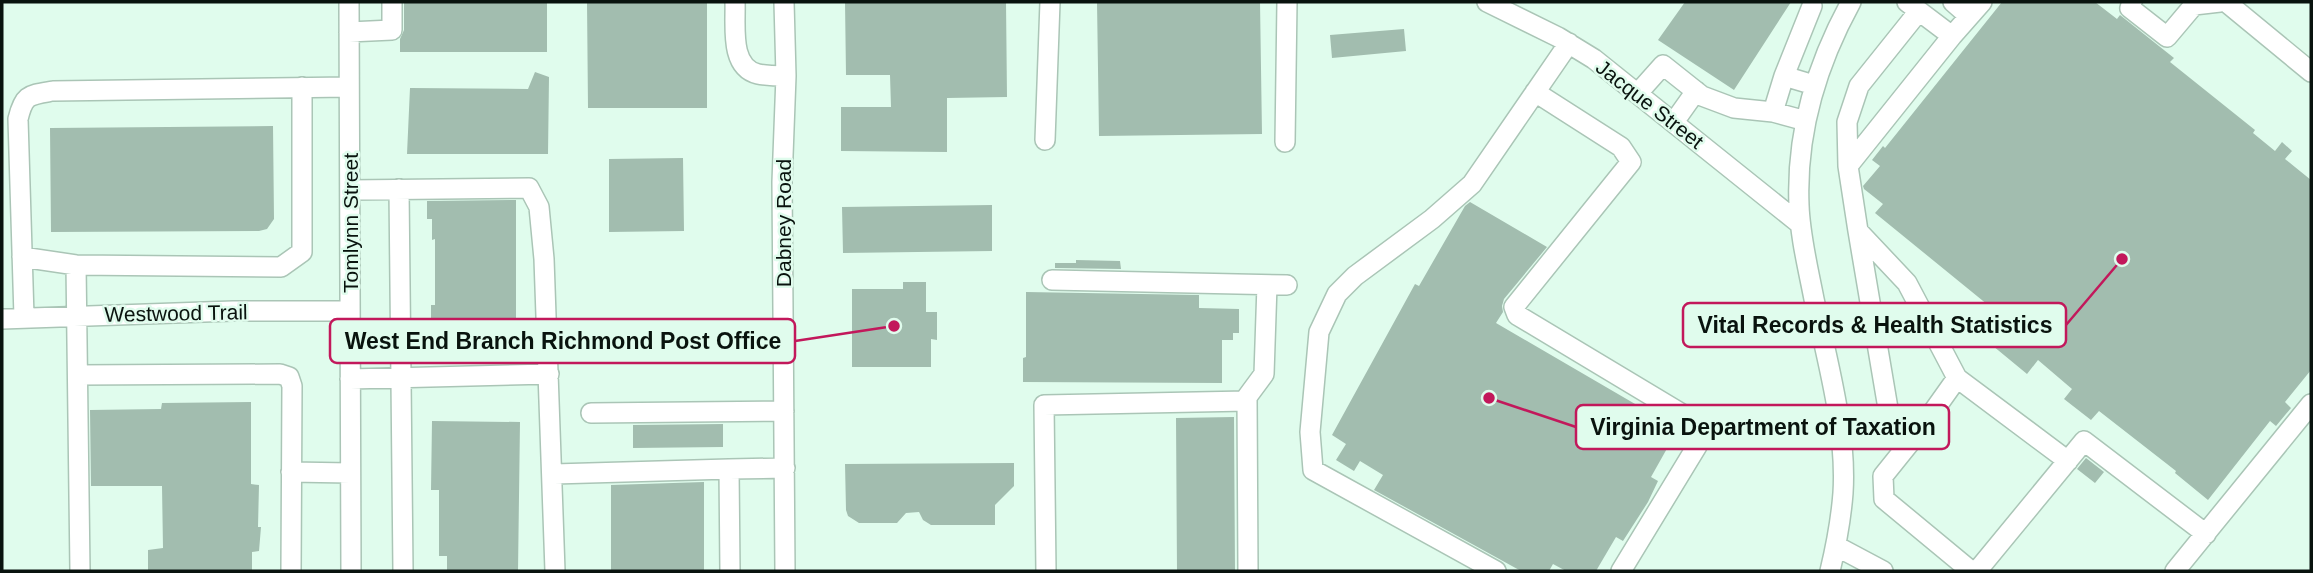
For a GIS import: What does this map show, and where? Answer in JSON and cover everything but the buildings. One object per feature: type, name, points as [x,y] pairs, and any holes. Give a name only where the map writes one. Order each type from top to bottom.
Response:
[{"type":"street","name":"Tomlynn Street","points":[[349,2],[351,571]]},
{"type":"street","points":[[349,32],[392,30],[392,2]]},
{"type":"street","points":[[735,2],[738,56],[743,66],[756,74],[786,76]]},
{"type":"street","name":"Dabney Road","points":[[784,2],[786,76],[782,182],[785,571]]},
{"type":"street","points":[[1045,140],[1050,2]]},
{"type":"street","points":[[1285,142],[1287,2]]},
{"type":"street","points":[[1830,571],[1843,494],[1840,437],[1800,224],[1798,185],[1806,121],[1814,85],[1851,2]]},
{"type":"street","points":[[1848,166],[1976,9],[1953,2]]},
{"type":"street","points":[[2132,2],[2130,8],[2167,37],[2194,5],[2220,2]]},
{"type":"street","points":[[2226,2],[2311,72]]},
{"type":"street","name":"Jacque Street","points":[[1494,3],[1569,43],[1638,93],[1800,224]]},
{"type":"street","points":[[1773,111],[1809,4],[1840,23]]},
{"type":"street","points":[[1892,432],[1848,166],[1846,122],[1859,86],[1913,6],[1952,36]]},
{"type":"street","points":[[1496,571],[1313,470],[1310,432],[1319,332],[1337,294],[1355,276],[1432,219],[1472,184],[1569,43]]},
{"type":"street","points":[[1638,93],[1663,65],[1702,96],[1734,108],[1773,111],[1806,121]]},
{"type":"street","points":[[1784,76],[1814,85]]},
{"type":"street","points":[[22,257],[76,265],[281,267],[302,252],[302,87]]},
{"type":"street","points":[[24,317],[18,119],[22,103],[28,96],[53,90],[349,87]]},
{"type":"street","points":[[1674,122],[1696,91]]},
{"type":"street","points":[[1535,92],[1621,146],[1631,162],[1514,307],[1517,315],[1687,417],[1701,431],[1697,446],[1621,571]]},
{"type":"street","points":[[350,190],[529,188],[539,207],[544,259],[554,474],[555,571]]},
{"type":"street","points":[[399,189],[403,571]]},
{"type":"street","points":[[1858,231],[1907,283],[1957,379],[2068,461]]},
{"type":"street","points":[[76,265],[80,571]]},
{"type":"street","points":[[1052,280],[1287,285]]},
{"type":"street","points":[[1248,571],[1247,397],[1264,374],[1267,285]]},
{"type":"street","name":"Westwood Trail","points":[[2,319],[78,315],[350,311]]},
{"type":"street","points":[[78,375],[280,374],[289,377],[292,386],[291,571]]},
{"type":"street","points":[[350,379],[550,374]]},
{"type":"street","points":[[1957,379],[1883,476],[1884,499],[1971,571]]},
{"type":"street","points":[[1046,571],[1044,404],[1247,401]]},
{"type":"street","points":[[2175,571],[2311,404]]},
{"type":"street","points":[[591,413],[785,411]]},
{"type":"street","points":[[1840,437],[1920,430]]},
{"type":"street","points":[[1977,571],[2084,441],[2206,534]]},
{"type":"street","points":[[554,474],[785,468]]},
{"type":"street","points":[[729,470],[730,571]]},
{"type":"street","points":[[291,472],[350,473]]},
{"type":"street","points":[[1836,546],[1883,571]]},
{"type":"place","name":"Vital Records & Health Statistics","points":[[2122,259]]},
{"type":"place","name":"West End Branch Richmond Post Office","points":[[894,326]]},
{"type":"place","name":"Virginia Department of Taxation","points":[[1489,398]]}]
